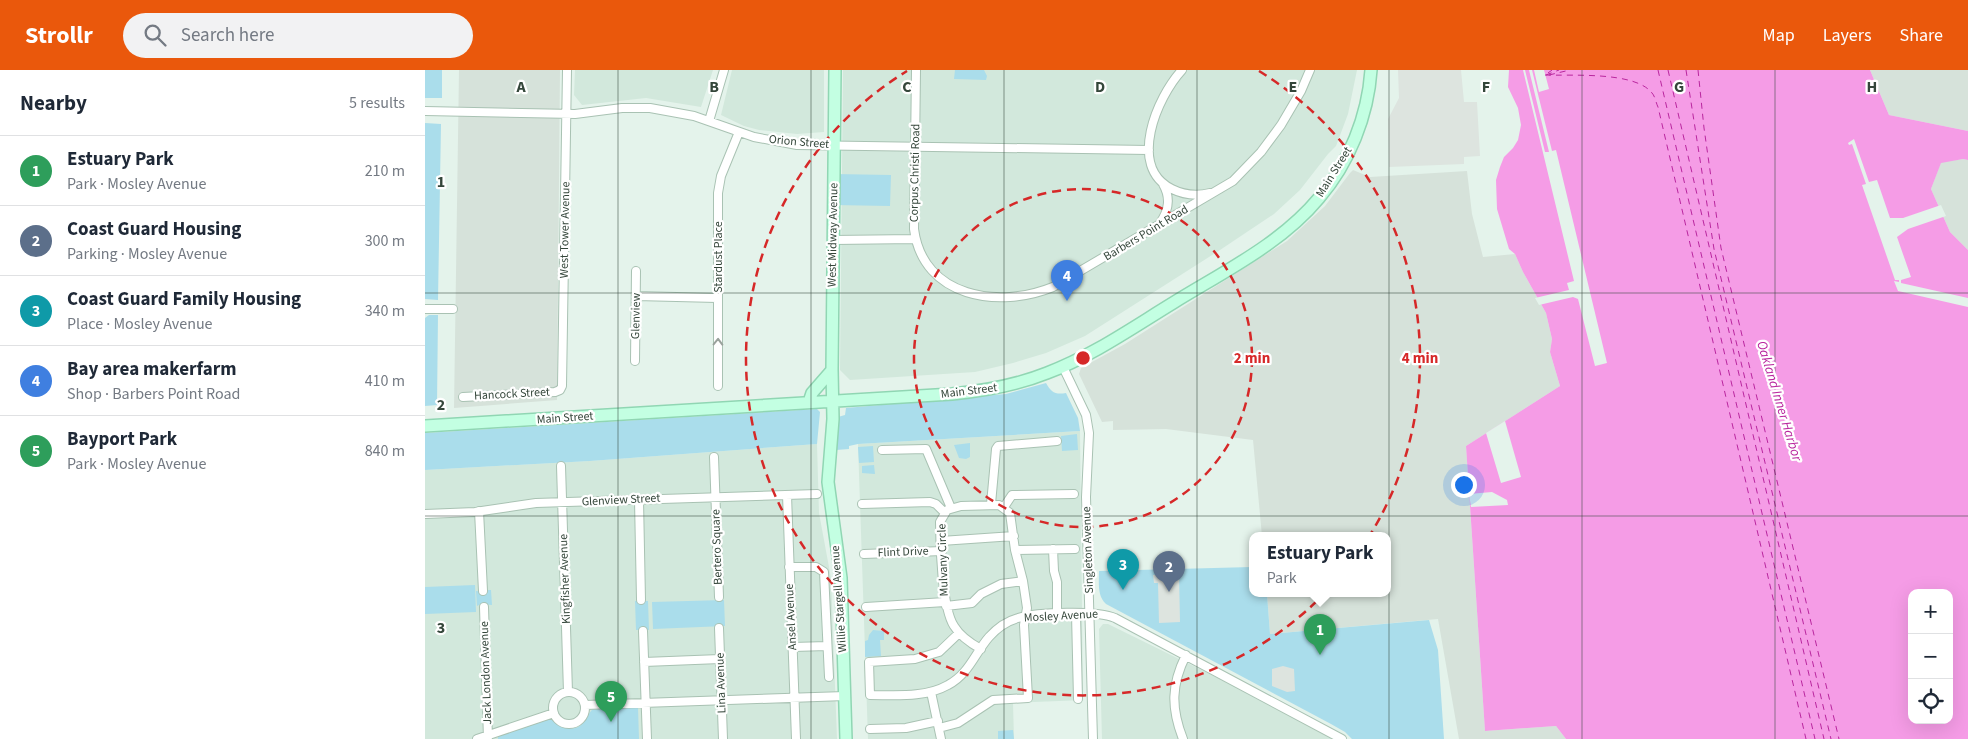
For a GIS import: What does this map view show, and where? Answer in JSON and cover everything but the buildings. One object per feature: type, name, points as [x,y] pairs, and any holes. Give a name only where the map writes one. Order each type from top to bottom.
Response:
[{"type":"street","name":"West Tower Avenue","points":[[560,390],[563,379],[567,70]]},
{"type":"street","points":[[709,121],[724,70]]},
{"type":"street","name":"West Midway Avenue","points":[[833,400],[835,70]]},
{"type":"street","name":"Corpus Christi Road","points":[[916,70],[914,229],[915,240],[925,261],[933,270]]},
{"type":"street","points":[[1158,226],[1169,203],[1167,190],[1153,169],[1149,150],[1153,122],[1158,107],[1170,85],[1182,70]]},
{"type":"street","name":"Barbers Point Road","points":[[933,270],[949,283],[979,296],[1003,298],[1030,295],[1065,281],[1217,191],[1243,172],[1272,138],[1291,108],[1310,70]]},
{"type":"street","name":"Main Street","points":[[425,426],[971,392],[1017,383],[1063,367],[1109,342],[1253,254],[1288,229],[1308,210],[1334,178],[1353,142],[1364,110],[1371,70]]},
{"type":"street","name":"Orion Street","points":[[425,111],[585,114],[622,108],[650,108],[678,112],[739,132],[782,143],[1149,150]]},
{"type":"street","name":"Stardust Place","points":[[718,386],[719,184],[739,132]]},
{"type":"street","points":[[1163,184],[1188,194],[1205,194],[1217,191]]},
{"type":"street","points":[[833,240],[915,240]]},
{"type":"street","name":"Glenview","points":[[635,361],[636,271]]},
{"type":"street","points":[[636,296],[717,298]]},
{"type":"street","points":[[425,309],[453,309]]},
{"type":"street","name":"Singleton Avenue","points":[[1063,367],[1083,407],[1088,424],[1086,490],[1093,739]]},
{"type":"street","points":[[809,402],[812,394],[832,370]]},
{"type":"street","name":"Hancock Street","points":[[463,397],[555,392],[560,390]]},
{"type":"street","name":"Willie Stargell Avenue","points":[[833,400],[828,482],[840,571],[846,739]]},
{"type":"street","points":[[991,504],[998,446],[1057,440]]},
{"type":"street","points":[[882,450],[926,449],[948,510]]},
{"type":"street","name":"Bertero Square","points":[[714,457],[719,597]]},
{"type":"street","name":"Kingfisher Avenue","points":[[561,466],[568,692]]},
{"type":"street","name":"Glenview Street","points":[[425,514],[479,511],[536,503],[817,494]]},
{"type":"street","points":[[870,729],[907,728],[958,723],[993,700],[1027,698],[1024,624],[1027,608],[1023,581],[1015,550],[1010,513],[1004,506],[1012,495],[1074,494]]},
{"type":"street","name":"Ansel Avenue","points":[[787,495],[796,739]]},
{"type":"street","points":[[639,500],[641,600]]},
{"type":"street","points":[[863,504],[930,502],[948,510]]},
{"type":"street","name":"Mulvany Circle","points":[[981,648],[959,633],[949,616],[945,604],[940,522],[948,510],[991,504],[1004,506]]},
{"type":"street","points":[[479,511],[483,591]]},
{"type":"street","points":[[941,541],[1013,536]]},
{"type":"street","points":[[1053,549],[1054,571],[1057,582],[1057,614]]},
{"type":"street","points":[[1015,550],[1075,549]]},
{"type":"street","name":"Flint Drive","points":[[864,554],[942,551]]},
{"type":"street","points":[[789,567],[816,567],[823,572],[829,677]]},
{"type":"street","points":[[866,607],[972,603],[981,594],[1001,584],[1023,581]]},
{"type":"street","name":"Jack London Avenue","points":[[484,607],[488,737]]},
{"type":"street","name":"Mosley Avenue","points":[[959,633],[939,652],[915,658],[869,662],[870,696],[931,692],[941,689],[958,679],[972,664],[981,648],[997,629],[1015,619],[1026,616],[1057,614],[1103,614],[1115,618],[1186,655],[1342,739]]},
{"type":"street","points":[[1076,614],[1078,699]]},
{"type":"street","name":"Lina Avenue","points":[[719,628],[723,739]]},
{"type":"street","points":[[643,631],[647,739]]},
{"type":"street","points":[[793,647],[827,646]]},
{"type":"street","points":[[1183,739],[1177,719],[1174,696],[1177,677],[1186,655]]},
{"type":"street","points":[[644,662],[720,659]]},
{"type":"street","points":[[568,692],[579,696],[585,705],[581,718],[571,723],[562,722],[554,713],[556,699],[563,693],[568,692]]},
{"type":"street","points":[[931,692],[941,739]]},
{"type":"street","points":[[585,705],[845,696]]},
{"type":"street","points":[[477,739],[488,737],[554,713]]},
{"type":"shaded area","points":[[425,70],[442,70],[442,98],[425,98]]},
{"type":"shaded area","points":[[459,70],[560,70],[557,400],[454,408]]},
{"type":"shaded area","points":[[575,70],[713,70],[701,107],[646,98],[582,105],[574,95]]},
{"type":"shaded area","points":[[732,70],[824,70],[824,132],[797,134],[759,130],[744,126],[721,115]]},
{"type":"shaded area","points":[[843,70],[1357,70],[1348,114],[1336,146],[1300,190],[1274,214],[1085,336],[1046,353],[975,372],[850,380],[840,370]]},
{"type":"shaded area","points":[[955,70],[984,70],[987,76],[986,80],[954,79]]},
{"type":"shaded area","points":[[1398,70],[1461,70],[1464,102],[1477,102],[1480,156],[1464,157],[1464,164],[1389,167],[1388,119],[1399,98]]},
{"type":"shaded area","points":[[1870,70],[1968,70],[1968,131],[1889,115]]},
{"type":"shaded area","points":[[425,123],[441,124],[438,300],[425,299]]},
{"type":"shaded area","points":[[1968,160],[1968,250],[1950,232],[1931,189],[1941,162]]},
{"type":"shaded area","points":[[1353,170],[1370,177],[1467,171],[1472,214],[1483,257],[1515,254],[1546,313],[1552,339],[1550,352],[1560,386],[1466,446],[1485,731],[1556,726],[1566,739],[1459,739],[1438,619],[1270,634],[1267,597],[1391,597],[1391,532],[1262,532],[1253,440],[1166,429],[1113,430],[1113,421],[1102,422],[1079,374],[1081,368],[1125,344],[1287,241],[1325,206]]},
{"type":"shaded area","points":[[834,174],[891,175],[890,206],[833,205]]},
{"type":"shaded area","points":[[429,315],[438,315],[437,405],[425,406],[425,318]]},
{"type":"shaded area","points":[[1046,383],[1054,392],[1059,394],[1066,393],[1078,418],[1080,431],[858,444],[849,446],[849,449],[836,450],[838,417],[845,415],[846,408],[1006,394]]},
{"type":"shaded area","points":[[817,409],[820,412],[817,444],[590,461],[425,470],[425,433]]},
{"type":"shaded area","points":[[1080,431],[1083,700],[1013,703],[1014,739],[868,739],[858,444]]},
{"type":"shaded area","points":[[1077,434],[1078,450],[1062,451],[1061,436]]},
{"type":"shaded area","points":[[970,443],[970,457],[966,459],[959,458],[954,445]]},
{"type":"shaded area","points":[[817,444],[819,513],[831,578],[837,739],[425,739],[425,470],[590,461]]},
{"type":"shaded area","points":[[873,446],[874,462],[859,463],[858,447]]},
{"type":"shaded area","points":[[874,465],[875,474],[862,473],[862,466]]},
{"type":"shaded area","points":[[1249,567],[1249,597],[1267,597],[1270,634],[1429,620],[1438,650],[1444,739],[1352,739],[1345,732],[1331,724],[1106,604],[1101,597],[1099,589],[1099,571]]},
{"type":"shaded area","points":[[1179,574],[1180,622],[1159,623],[1158,583],[1154,583],[1153,575]]},
{"type":"shaded area","points":[[475,585],[476,612],[425,614],[425,587]]},
{"type":"shaded area","points":[[491,590],[492,605],[481,604],[477,606],[476,591],[486,592]]},
{"type":"shaded area","points":[[724,600],[725,626],[653,629],[652,602]]},
{"type":"shaded area","points":[[635,601],[648,601],[649,630],[636,630]]},
{"type":"shaded area","points":[[1103,624],[1108,624],[1236,687],[1334,739],[1102,739],[1099,629]]},
{"type":"shaded area","points":[[873,630],[884,631],[884,640],[880,640],[881,656],[865,657],[865,641],[868,640]]},
{"type":"shaded area","points":[[1283,666],[1294,669],[1295,691],[1287,692],[1272,686],[1272,669]]},
{"type":"shaded area","points":[[638,707],[639,739],[498,739],[498,735],[550,718],[567,727],[575,728],[584,722],[594,708]]},
{"type":"shaded area","points":[[1013,730],[1014,739],[998,739],[998,731]]},
{"type":"water","name":"Oakland Inner Harbor","points":[[1509,70],[1870,70],[1889,115],[1968,131],[1968,160],[1963,159],[1941,163],[1931,189],[1950,232],[1968,250],[1968,739],[1566,739],[1556,726],[1485,731],[1466,446],[1560,386],[1550,352],[1552,339],[1546,313],[1515,254],[1509,249],[1497,209],[1496,180],[1504,157],[1518,140],[1521,125],[1518,108],[1508,87]]},
{"type":"pier","points":[[1523,70],[1525,70],[1545,152],[1549,152],[1529,70],[1532,70],[1552,151],[1556,150],[1607,363],[1595,366],[1578,299],[1573,297],[1539,305],[1535,298],[1569,290],[1567,283],[1574,281]]},
{"type":"pier","points":[[1534,70],[1544,70],[1549,89],[1539,92]]},
{"type":"pier","points":[[1854,139],[1869,182],[1877,180],[1890,218],[1903,218],[1941,205],[1946,216],[1908,229],[1897,237],[1911,277],[1901,280],[1901,283],[1968,298],[1968,307],[1898,291],[1894,281],[1899,282],[1899,280],[1895,280],[1862,185],[1866,184],[1852,144],[1849,145],[1848,143]]},
{"type":"pier","points":[[1505,421],[1521,477],[1501,483],[1486,433]]},
{"type":"pier","points":[[1492,492],[1507,500],[1508,505],[1471,507],[1469,494]]},
{"type":"ferry route","points":[[1548,73],[1552,70]]},
{"type":"ferry route","points":[[1546,75],[1559,70]]},
{"type":"ferry route","points":[[1549,75],[1570,70]]},
{"type":"ferry route","points":[[1658,70],[1815,739]]},
{"type":"ferry route","points":[[1668,70],[1824,739]]},
{"type":"ferry route","points":[[1686,70],[1714,249],[1831,739]]},
{"type":"ferry route","points":[[1698,70],[1721,248],[1839,739]]},
{"type":"ferry route","points":[[1545,75],[1586,75],[1618,78],[1644,86],[1655,98],[1806,739]]},
{"type":"place","name":"Bay area makerfarm","points":[[1067,301]]},
{"type":"place","name":"Coast Guard Family Housing","points":[[1123,590]]},
{"type":"place","name":"Coast Guard Housing","points":[[1169,592]]},
{"type":"place","name":"Estuary Park","points":[[1320,655]]},
{"type":"place","name":"Bayport Park","points":[[611,722]]}]
